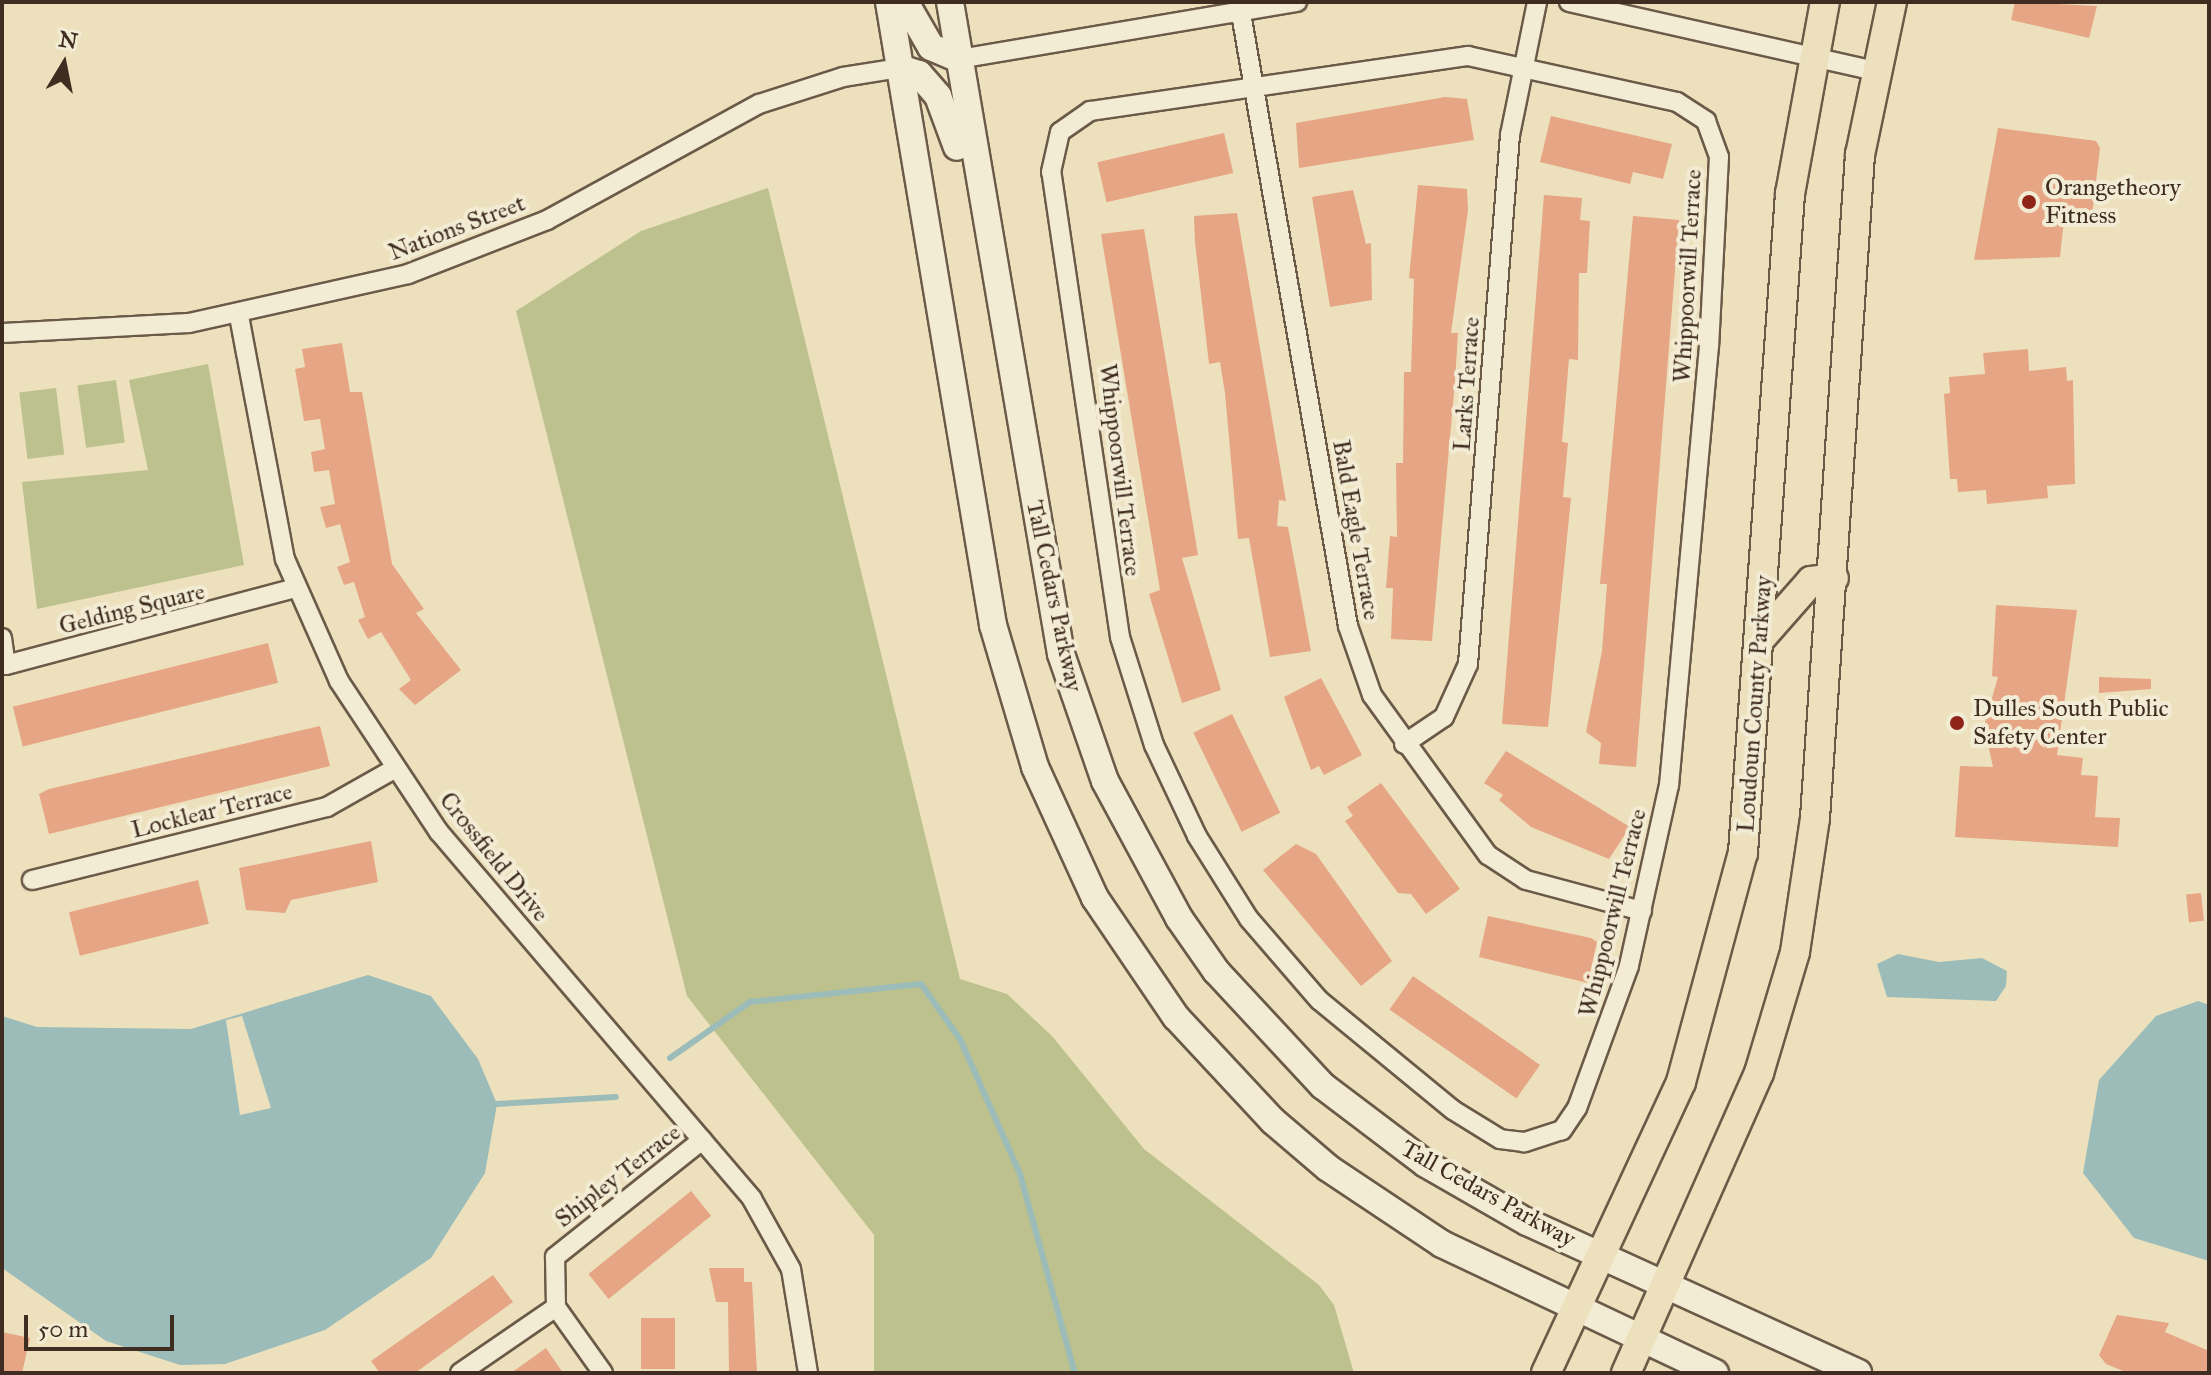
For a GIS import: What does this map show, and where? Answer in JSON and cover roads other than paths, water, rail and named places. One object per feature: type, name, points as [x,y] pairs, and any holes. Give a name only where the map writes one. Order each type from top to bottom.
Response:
[{"type":"main road","points":[[889,2],[993,625],[1035,767],[1095,898],[1176,1017],[1273,1121],[1391,1212],[1576,1309],[1715,1373]]},
{"type":"main road","points":[[905,2],[931,47],[959,59]]},
{"type":"main road","name":"Tall Cedars Parkway","points":[[950,2],[1061,654],[1089,742],[1156,882],[1216,971],[1323,1086],[1426,1164],[1602,1256],[1858,1373]]},
{"type":"main road","name":"Loudoun County Parkway","points":[[1546,1373],[1681,1082],[1717,960],[1748,813],[1790,194],[1811,56],[1825,2]]},
{"type":"main road","points":[[1626,1373],[1759,1073],[1795,952],[1814,833],[1834,578],[1860,155],[1892,2]]},
{"type":"main road","points":[[900,68],[919,74],[948,111],[965,191],[984,213]]},
{"type":"main road","points":[[1761,638],[1811,581],[1834,578]]},
{"type":"street","points":[[959,59],[1240,7],[1297,2]]},
{"type":"street","name":"Larks Terrace","points":[[1404,744],[1449,710],[1468,664],[1510,135],[1537,2]]},
{"type":"street","points":[[1569,2],[1876,71]]},
{"type":"street","name":"Bald Eagle Terrace","points":[[1240,7],[1348,626],[1372,695],[1468,835],[1508,870],[1642,911]]},
{"type":"street","name":"Whippoorwill Terrace","points":[[1426,57],[1524,65],[1689,106],[1706,121],[1719,157],[1669,785],[1642,911],[1611,1022],[1570,1122],[1549,1137],[1511,1142],[1418,1085],[1319,1000],[1249,919],[1191,823],[1154,745],[1120,637],[1096,515],[1090,404],[1052,158],[1060,132],[1090,111],[1426,57]]},
{"type":"street","name":"Nations Street","points":[[2,333],[125,330],[239,316],[479,249],[607,190],[759,104],[900,68]]},
{"type":"street","name":"Crossfield Drive","points":[[239,316],[274,512],[295,588],[339,681],[396,768],[464,862],[702,1140],[780,1245],[802,1306],[808,1373]]},
{"type":"street","name":"Gelding Square","points":[[2,638],[6,665],[295,588]]},
{"type":"street","name":"Locklear Terrace","points":[[32,880],[327,807],[396,768]]},
{"type":"street","name":"Shipley Terrace","points":[[556,1307],[555,1257],[702,1140]]},
{"type":"street","points":[[460,1373],[556,1307],[603,1373]]},
{"type":"water","points":[[1898,954],[1939,962],[1982,958],[2007,971],[2006,986],[1996,1001],[1887,997],[1877,964]]},
{"type":"water","points":[[368,975],[431,996],[478,1059],[497,1104],[485,1173],[431,1258],[325,1330],[225,1364],[180,1365],[106,1341],[2,1268],[2,1016],[37,1027],[191,1029]]},
{"type":"water","points":[[2198,1001],[2209,1005],[2209,1261],[2134,1238],[2083,1173],[2099,1080],[2156,1016]]},
{"type":"waterway","points":[[670,1058],[750,1002],[921,984],[960,1039],[1020,1174],[1075,1373]]},
{"type":"waterway","points":[[497,1104],[616,1097]]},
{"type":"place","name":"Orangetheory Fitness","points":[[2029,202]]},
{"type":"place","name":"Dulles South Public Safety Center","points":[[1957,723]]}]
